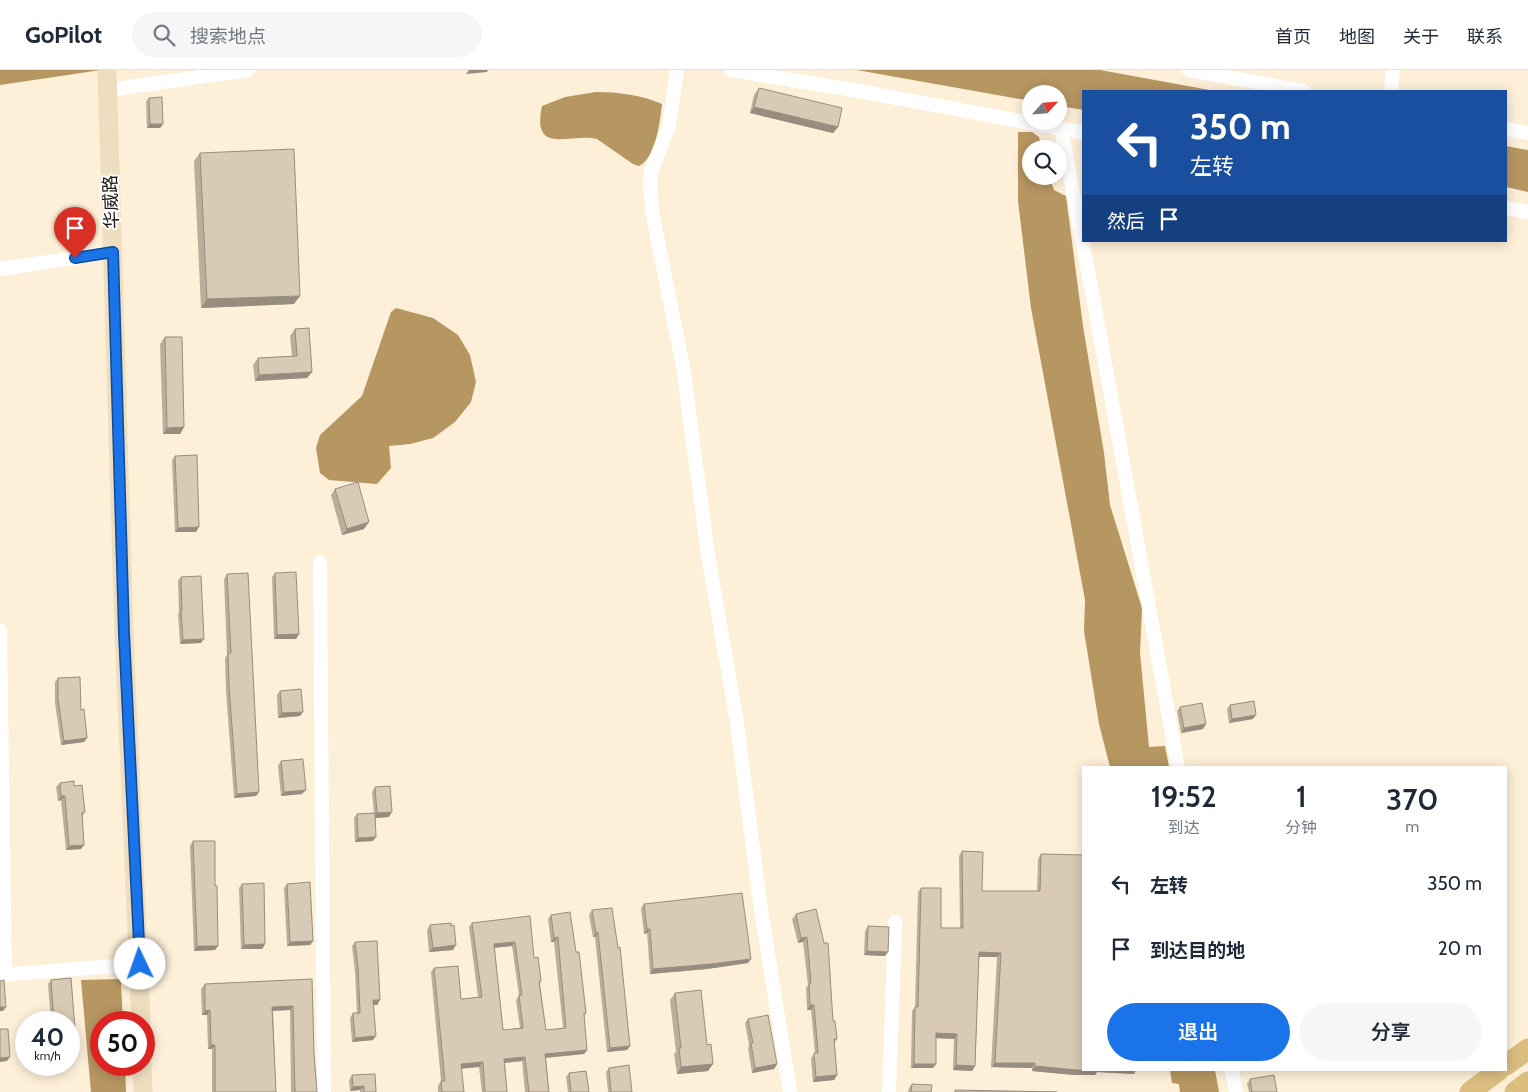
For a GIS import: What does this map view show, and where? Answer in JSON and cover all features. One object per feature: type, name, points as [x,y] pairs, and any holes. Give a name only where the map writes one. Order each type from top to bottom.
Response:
[{"type":"main road","name":"华威路","points":[[107,70],[124,633],[141,1011]]},
{"type":"main road","points":[[1507,1064],[1528,1049]]},
{"type":"main road","points":[[1470,1092],[1498,1071]]},
{"type":"main road","points":[[142,1076],[142,1092]]},
{"type":"main road","points":[[1515,1092],[1528,1082]]},
{"type":"street","points":[[108,90],[248,70]]},
{"type":"street","points":[[677,70],[669,126],[652,171],[650,185],[652,210],[683,367],[708,556],[737,723],[761,912],[790,1092]]},
{"type":"street","points":[[731,70],[859,91],[1022,122]]},
{"type":"street","points":[[1189,70],[1299,90]]},
{"type":"street","points":[[1391,90],[1393,70]]},
{"type":"street","points":[[1507,129],[1528,133]]},
{"type":"street","points":[[1060,130],[1082,242]]},
{"type":"street","points":[[1066,130],[1082,133]]},
{"type":"street","points":[[1507,208],[1528,212]]},
{"type":"street","points":[[1082,242],[1178,766]]},
{"type":"street","points":[[0,269],[113,252]]},
{"type":"street","points":[[320,562],[324,1092]]},
{"type":"street","points":[[0,631],[2,975],[140,964]]},
{"type":"street","points":[[889,1092],[895,922]]},
{"type":"street","points":[[1232,1071],[1236,1092]]},
{"type":"shaded area","points":[[0,70],[101,70],[0,85]]},
{"type":"shaded area","points":[[857,70],[1100,70],[1210,90],[1082,90],[1082,110],[1068,107],[1068,85],[1022,85],[1022,99]]},
{"type":"shaded area","points":[[596,92],[630,95],[662,104],[653,147],[645,162],[639,166],[633,164],[597,139],[556,139],[548,137],[542,132],[540,122],[542,106],[565,97]]},
{"type":"shaded area","points":[[1018,132],[1032,132],[1039,137],[1040,140],[1022,140],[1022,185],[1052,185],[1054,190],[1066,196],[1110,505],[1142,608],[1140,653],[1149,747],[1165,746],[1169,766],[1110,766],[1099,724],[1084,631],[1085,600],[1031,308],[1018,201]]},
{"type":"shaded area","points":[[1507,146],[1528,150],[1528,192],[1507,187]]},
{"type":"shaded area","points":[[396,308],[433,318],[458,335],[470,355],[476,382],[471,402],[455,422],[433,438],[410,444],[389,446],[391,468],[377,484],[329,480],[320,473],[316,448],[320,435],[362,396],[391,312]]},
{"type":"shaded area","points":[[119,979],[121,983],[122,1011],[90,1011],[90,1076],[125,1076],[126,1092],[91,1092],[81,980]]},
{"type":"shaded area","points":[[1170,1071],[1215,1071],[1219,1092],[1180,1092],[1179,1084],[1172,1083]]},
{"type":"building","points":[[759,88],[842,108],[838,127],[754,107]]},
{"type":"building","points":[[162,97],[163,124],[150,124],[149,98]]},
{"type":"building","points":[[294,149],[300,296],[207,299],[200,153]]},
{"type":"building","points":[[309,328],[312,372],[259,375],[258,358],[297,356],[295,329]]},
{"type":"building","points":[[165,337],[182,337],[184,427],[167,428]]},
{"type":"building","points":[[197,455],[199,527],[178,528],[175,456]]},
{"type":"building","points":[[358,482],[369,522],[347,529],[335,489]]},
{"type":"building","points":[[296,572],[299,634],[277,635],[275,573]]},
{"type":"building","points":[[248,573],[259,792],[237,794],[229,686],[228,653],[231,653],[227,574]]},
{"type":"building","points":[[201,576],[204,639],[183,640],[181,577]]},
{"type":"building","points":[[80,677],[81,710],[84,709],[87,738],[64,741],[58,699],[58,678]]},
{"type":"building","points":[[301,689],[303,712],[282,713],[280,691]]},
{"type":"building","points":[[1254,701],[1256,715],[1232,719],[1230,705]]},
{"type":"building","points":[[1202,703],[1206,724],[1184,728],[1180,707]]},
{"type":"building","points":[[303,759],[306,790],[284,792],[281,761]]},
{"type":"building","points":[[74,781],[74,786],[82,785],[85,812],[82,813],[84,845],[69,846],[65,796],[61,796],[60,783]]},
{"type":"building","points":[[390,786],[392,812],[377,813],[375,787]]},
{"type":"building","points":[[375,813],[376,837],[358,838],[357,814]]},
{"type":"building","points":[[193,841],[215,841],[218,946],[197,946]]},
{"type":"building","points":[[962,851],[983,852],[982,891],[1040,891],[1041,854],[1082,855],[1082,1070],[1035,1066],[1035,1063],[995,1063],[1001,953],[979,952],[975,1066],[956,1065],[957,1034],[936,1033],[936,1064],[914,1064],[915,1007],[918,1007],[921,888],[941,888],[941,928],[963,928]]},
{"type":"building","points":[[310,882],[313,941],[290,942],[287,884]]},
{"type":"building","points":[[264,883],[265,944],[244,945],[242,884]]},
{"type":"building","points":[[742,893],[751,959],[653,969],[650,929],[647,929],[644,904]]},
{"type":"building","points":[[612,908],[618,948],[620,947],[630,1046],[610,1048],[598,932],[596,933],[592,910]]},
{"type":"building","points":[[816,909],[824,943],[828,943],[833,1021],[835,1021],[837,1039],[834,1039],[837,1075],[816,1077],[814,1053],[818,1053],[814,1005],[810,1005],[809,984],[811,983],[807,937],[801,938],[796,914]]},
{"type":"building","points":[[570,912],[576,952],[579,952],[586,1013],[584,1014],[587,1050],[545,1054],[549,1092],[529,1092],[525,1057],[504,1059],[507,1092],[485,1092],[483,1062],[461,1064],[464,1092],[442,1092],[441,1081],[445,1081],[434,968],[458,966],[461,999],[482,997],[472,923],[530,916],[534,958],[538,957],[541,981],[539,982],[546,1030],[566,1028],[558,937],[554,938],[551,915]],"holes":[[[515,942],[522,995],[519,995],[523,1028],[503,1030],[494,944]]]},
{"type":"building","points":[[451,923],[451,926],[454,925],[456,945],[433,948],[430,925]]},
{"type":"building","points":[[868,926],[889,927],[888,952],[867,951]]},
{"type":"building","points":[[377,941],[380,1000],[373,1000],[376,1036],[355,1038],[353,1013],[360,1013],[355,942]]},
{"type":"building","points":[[71,978],[74,1011],[53,1011],[51,980]]},
{"type":"building","points":[[312,979],[317,1092],[295,1092],[293,1006],[272,1007],[276,1092],[215,1092],[215,1045],[211,1045],[210,1010],[205,1011],[205,984]]},
{"type":"building","points":[[4,980],[6,1007],[0,1007],[0,981]]},
{"type":"building","points":[[701,990],[707,1045],[711,1044],[713,1064],[681,1067],[679,1048],[681,1048],[675,993]]},
{"type":"building","points":[[768,1015],[777,1064],[755,1068],[751,1043],[753,1043],[748,1019]]},
{"type":"building","points":[[0,1029],[8,1029],[10,1057],[0,1058]]},
{"type":"building","points":[[629,1065],[632,1092],[611,1092],[609,1068]]},
{"type":"building","points":[[586,1071],[589,1092],[571,1092],[569,1073]]},
{"type":"building","points":[[375,1074],[376,1092],[364,1092],[364,1086],[353,1087],[352,1075]]},
{"type":"building","points":[[1274,1075],[1277,1092],[1252,1092],[1250,1079]]},
{"type":"building","points":[[912,1084],[932,1085],[931,1092],[911,1092]]},
{"type":"building","points":[[955,1090],[1057,1092],[955,1092]]},
{"type":"route","points":[[75,258],[113,252],[124,633],[140,964]]}]
